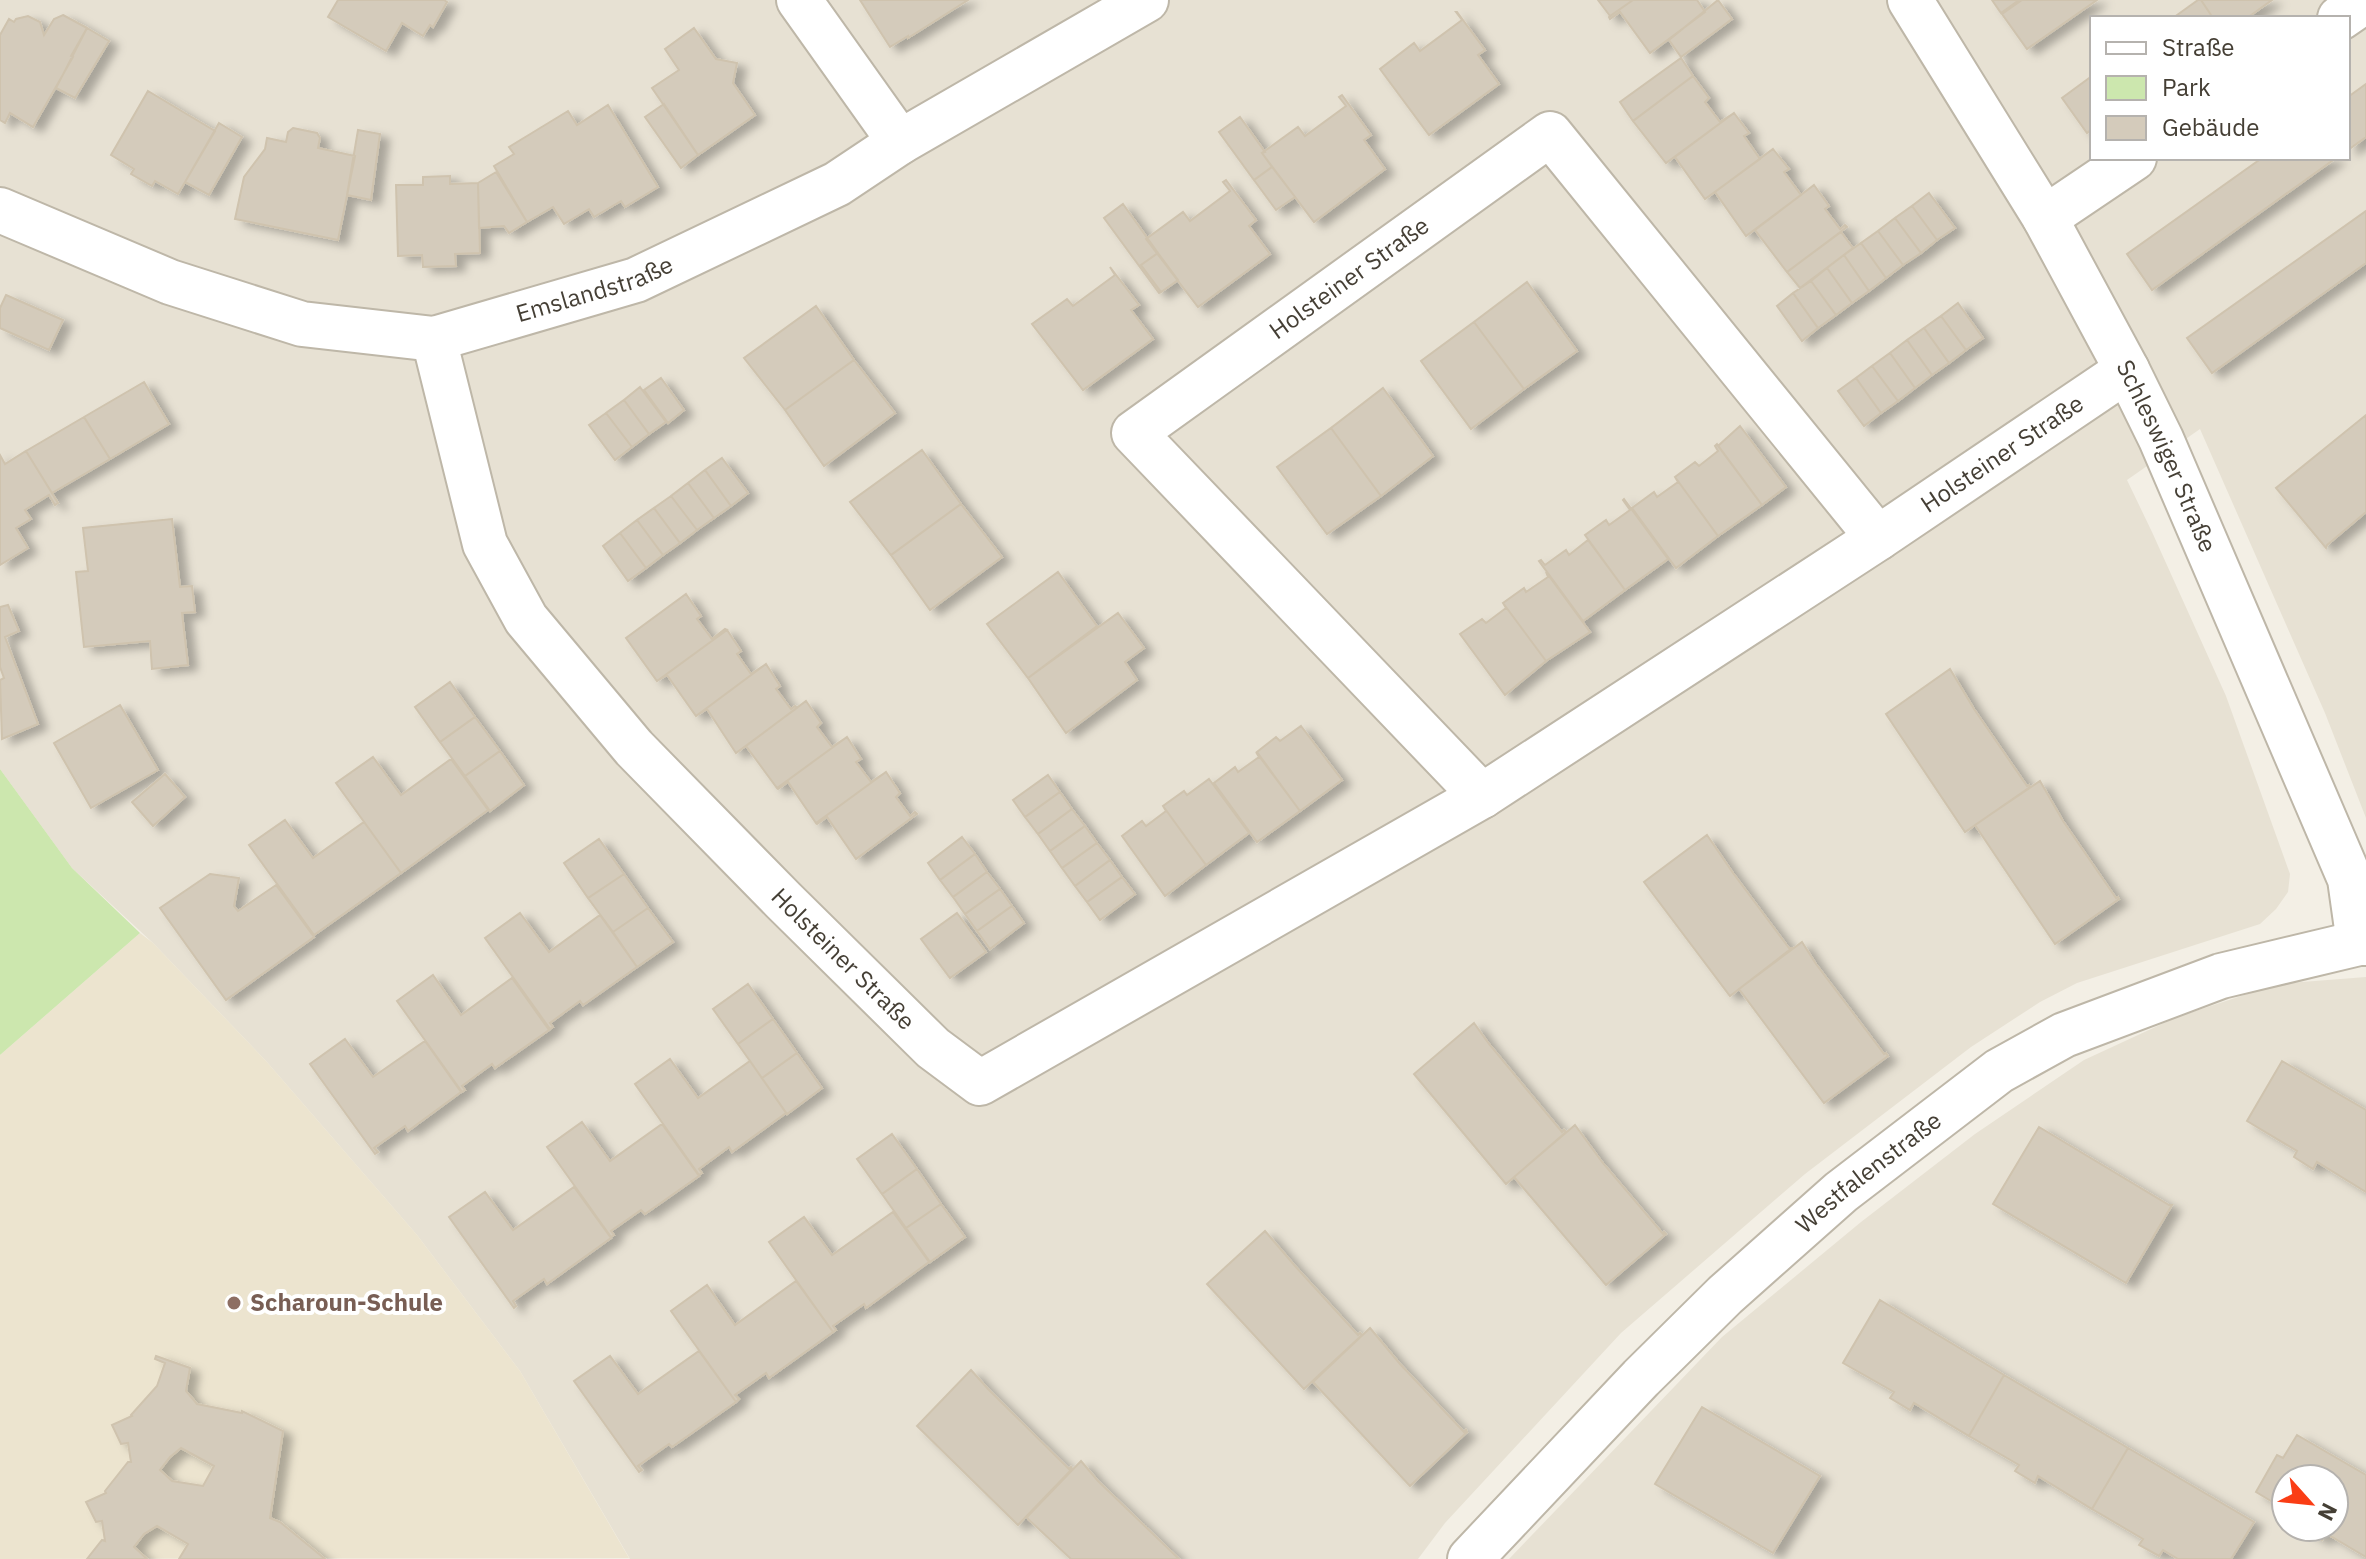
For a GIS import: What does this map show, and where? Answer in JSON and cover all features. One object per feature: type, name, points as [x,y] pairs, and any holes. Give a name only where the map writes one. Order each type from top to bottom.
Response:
[{"type":"street","points":[[799,0],[900,142]]},
{"type":"street","name":"Emslandstraße","points":[[0,210],[170,282],[302,324],[434,339],[636,280],[837,184],[900,142],[1146,0]]},
{"type":"street","name":"Schleswiger Straße","points":[[1910,0],[2045,218],[2161,439],[2350,879],[2363,943]]},
{"type":"street","points":[[2343,16],[2366,0]]},
{"type":"street","name":"Holsteiner Straße","points":[[1482,796],[1134,433],[1550,134],[1878,538]]},
{"type":"street","points":[[2045,218],[2131,160]]},
{"type":"street","name":"Holsteiner Straße","points":[[434,339],[485,544],[526,619],[634,748],[933,1048],[980,1083],[1482,796],[1878,538],[2127,370]]},
{"type":"street","name":"Westfalenstraße","points":[[1470,1559],[1641,1378],[1725,1295],[1841,1192],[1999,1071],[2064,1035],[2221,976],[2363,943]]},
{"type":"shaded area","points":[[0,0],[2366,0],[2366,818],[2325,713],[2200,429],[2127,480],[2226,696],[2290,874],[2288,892],[2260,924],[2077,983],[2040,1002],[1971,1047],[1805,1174],[1621,1333],[1445,1523],[1418,1559],[630,1559],[520,1371],[417,1235],[266,1061],[153,943],[72,868],[0,769]]},
{"type":"shaded area","name":"Scharoun-Schule","points":[[140,933],[266,1061],[417,1235],[520,1371],[629,1558],[0,1559],[0,1055]]},
{"type":"shaded area","points":[[2366,977],[2366,1559],[1509,1559],[1722,1337],[1861,1222],[1975,1134],[2084,1060],[2177,1017],[2278,984]]},
{"type":"green space","points":[[0,769],[72,868],[140,933],[0,1055]]},
{"type":"building","points":[[338,0],[447,2],[433,27],[430,25],[423,36],[402,23],[386,51],[328,17]]},
{"type":"building","points":[[860,0],[968,0],[890,47]]},
{"type":"building","points":[[1598,0],[1633,0],[1610,16]]},
{"type":"building","points":[[1633,0],[1697,0],[1705,12],[1650,53],[1620,12],[1609,17]]},
{"type":"building","points":[[1718,0],[1732,19],[1681,57],[1669,40]]},
{"type":"building","points":[[1992,0],[2019,0],[2001,13]]},
{"type":"building","points":[[2022,0],[2097,0],[2027,49],[2002,14]]},
{"type":"building","points":[[2201,0],[2212,16],[2176,16]]},
{"type":"building","points":[[2201,0],[2272,0],[2250,16],[2212,16]]},
{"type":"building","points":[[1456,12],[1485,50],[1478,55],[1499,84],[1429,135],[1380,69],[1414,43],[1420,51],[1462,20]]},
{"type":"building","points":[[63,15],[87,28],[73,57],[33,127],[10,113],[5,123],[0,120],[0,35],[9,19],[14,22],[28,16],[40,22],[44,35],[54,19]]},
{"type":"building","points":[[87,28],[109,41],[75,98],[56,88]]},
{"type":"building","points":[[694,28],[716,59],[737,63],[733,83],[755,115],[698,155],[652,88],[679,70],[665,49]]},
{"type":"building","points":[[1681,58],[1693,76],[1633,121],[1620,102]]},
{"type":"building","points":[[1693,76],[1709,98],[1705,102],[1720,122],[1734,113],[1666,163],[1633,121]]},
{"type":"building","points":[[2090,77],[2090,131],[2087,133],[2062,98]]},
{"type":"building","points":[[2366,84],[2366,137],[2350,149],[2350,96]]},
{"type":"building","points":[[148,91],[215,131],[178,194],[155,181],[152,186],[131,174],[134,169],[111,155]]},
{"type":"building","points":[[1342,95],[1371,135],[1364,140],[1385,169],[1314,222],[1262,153],[1298,127],[1305,136],[1346,106],[1339,97]]},
{"type":"building","points":[[664,104],[698,155],[681,168],[645,117]]},
{"type":"building","points":[[608,105],[658,187],[625,207],[621,201],[594,217],[589,209],[564,224],[553,207],[527,222],[494,166],[514,154],[509,147],[568,111],[577,125]]},
{"type":"building","points":[[1734,113],[1749,133],[1744,136],[1760,159],[1705,199],[1675,157]]},
{"type":"building","points":[[1240,117],[1272,167],[1254,180],[1219,132]]},
{"type":"building","points":[[219,123],[242,137],[209,195],[185,182]]},
{"type":"building","points":[[293,128],[317,133],[320,138],[318,148],[355,156],[338,240],[235,219],[244,177],[265,149],[267,138],[286,142],[288,132]]},
{"type":"building","points":[[358,130],[380,134],[371,200],[347,195]]},
{"type":"building","points":[[1773,149],[1789,169],[1784,172],[1801,195],[1746,236],[1715,192]]},
{"type":"building","points":[[2259,160],[2333,160],[2152,290],[2127,254]]},
{"type":"building","points":[[1272,167],[1295,197],[1276,210],[1254,180]]},
{"type":"building","points":[[496,172],[527,222],[509,233],[504,226],[479,228],[478,183]]},
{"type":"building","points":[[450,176],[450,184],[478,183],[480,253],[455,254],[456,266],[423,267],[422,255],[398,256],[396,185],[423,185],[423,177]]},
{"type":"building","points":[[1226,180],[1256,220],[1249,226],[1270,254],[1198,307],[1146,239],[1183,212],[1190,221],[1230,191],[1223,182]]},
{"type":"building","points":[[1814,185],[1829,206],[1825,209],[1840,229],[1845,225],[1847,227],[1787,272],[1755,230]]},
{"type":"building","points":[[1929,193],[1955,228],[1937,240],[1912,206]]},
{"type":"building","points":[[1123,204],[1158,253],[1141,265],[1159,293],[1104,218]]},
{"type":"building","points":[[1912,206],[1937,240],[1921,253],[1895,218]]},
{"type":"building","points":[[2366,211],[2366,263],[2212,373],[2187,338]]},
{"type":"building","points":[[1895,218],[1921,253],[1903,265],[1878,231]]},
{"type":"building","points":[[1878,231],[1903,265],[1886,278],[1861,243]]},
{"type":"building","points":[[1841,232],[1853,248],[1800,288],[1787,272]]},
{"type":"building","points":[[1861,243],[1886,278],[1869,291],[1844,255]]},
{"type":"building","points":[[1158,253],[1178,280],[1161,292],[1141,265]]},
{"type":"building","points":[[1844,255],[1869,291],[1852,303],[1827,268]]},
{"type":"building","points":[[1110,267],[1139,305],[1131,310],[1153,339],[1083,390],[1032,324],[1067,299],[1073,306],[1115,275]]},
{"type":"building","points":[[1827,268],[1852,303],[1836,315],[1811,281]]},
{"type":"building","points":[[1811,281],[1836,315],[1818,328],[1793,293]]},
{"type":"building","points":[[1527,282],[1577,351],[1524,389],[1474,322]]},
{"type":"building","points":[[1793,293],[1818,328],[1802,341],[1777,306]]},
{"type":"building","points":[[6,295],[63,320],[49,350],[0,328],[0,308]]},
{"type":"building","points":[[1958,303],[1983,338],[1966,350],[1941,316]]},
{"type":"building","points":[[816,306],[854,360],[785,410],[744,358]]},
{"type":"building","points":[[1941,316],[1966,350],[1949,363],[1924,328]]},
{"type":"building","points":[[1474,322],[1524,389],[1471,429],[1421,361]]},
{"type":"building","points":[[1924,328],[1949,363],[1932,375],[1907,340]]},
{"type":"building","points":[[1907,340],[1932,375],[1915,388],[1890,353]]},
{"type":"building","points":[[1890,353],[1915,388],[1898,401],[1872,366]]},
{"type":"building","points":[[854,360],[895,413],[824,466],[785,410]]},
{"type":"building","points":[[1872,366],[1898,401],[1881,413],[1856,378]]},
{"type":"building","points":[[661,378],[684,410],[668,423],[644,390]]},
{"type":"building","points":[[1856,378],[1881,413],[1864,426],[1838,391]]},
{"type":"building","points":[[144,382],[169,424],[110,459],[84,417]]},
{"type":"building","points":[[640,387],[666,422],[649,434],[624,400]]},
{"type":"building","points":[[1383,388],[1433,456],[1381,496],[1331,428]]},
{"type":"building","points":[[624,400],[649,434],[632,447],[606,413]]},
{"type":"building","points":[[606,413],[632,447],[615,460],[589,425]]},
{"type":"building","points":[[2366,415],[2366,512],[2326,548],[2276,488]]},
{"type":"building","points":[[84,417],[110,459],[52,493],[26,451]]},
{"type":"building","points":[[1740,426],[1786,487],[1762,505],[1718,446]]},
{"type":"building","points":[[1331,428],[1381,496],[1327,534],[1277,467]]},
{"type":"building","points":[[1717,444],[1762,505],[1718,536],[1675,477],[1695,462],[1699,466],[1718,451]]},
{"type":"building","points":[[922,450],[961,504],[891,555],[850,502]]},
{"type":"building","points":[[26,451],[58,503],[55,505],[49,495],[25,510],[31,519],[16,528],[28,548],[0,565],[0,455],[5,464]]},
{"type":"building","points":[[722,458],[748,493],[731,506],[705,470]]},
{"type":"building","points":[[705,470],[731,506],[714,518],[688,483]]},
{"type":"building","points":[[1675,477],[1718,536],[1676,568],[1632,508],[1654,492],[1657,497],[1678,482]]},
{"type":"building","points":[[688,483],[714,518],[697,530],[671,496]]},
{"type":"building","points":[[671,496],[697,530],[680,543],[654,508]]},
{"type":"building","points":[[1624,499],[1668,559],[1625,590],[1585,535],[1606,520],[1609,525],[1630,510]]},
{"type":"building","points":[[961,504],[1002,557],[930,610],[891,555]]},
{"type":"building","points":[[654,508],[680,543],[663,555],[637,520]]},
{"type":"building","points":[[172,519],[180,587],[192,586],[195,612],[182,613],[188,665],[152,669],[150,641],[84,647],[76,572],[88,571],[83,528]]},
{"type":"building","points":[[637,520],[663,555],[646,568],[620,533]]},
{"type":"building","points":[[620,533],[646,568],[628,581],[603,546]]},
{"type":"building","points":[[1588,540],[1625,590],[1583,621],[1539,561],[1545,565],[1566,550],[1569,555]]},
{"type":"building","points":[[1058,572],[1097,626],[1028,678],[987,624]]},
{"type":"building","points":[[1546,572],[1590,632],[1546,661],[1503,603],[1524,588],[1526,592],[1548,577]]},
{"type":"building","points":[[686,594],[701,616],[697,619],[712,639],[727,630],[657,681],[626,638]]},
{"type":"building","points":[[1503,603],[1546,661],[1505,695],[1460,634],[1482,619],[1486,623],[1506,608]]},
{"type":"building","points":[[8,605],[19,631],[5,637],[38,724],[2,739],[0,680],[4,678],[0,667],[0,607]]},
{"type":"building","points":[[1118,613],[1144,648],[1125,662],[1137,680],[1066,733],[1028,678]]},
{"type":"building","points":[[727,630],[741,651],[737,654],[751,674],[766,664],[696,716],[667,675],[657,681]]},
{"type":"building","points":[[766,664],[780,686],[776,689],[791,709],[797,708],[736,753],[707,709],[696,716]]},
{"type":"building","points":[[1950,669],[1974,709],[2030,787],[1965,832],[1886,714]]},
{"type":"building","points":[[450,682],[475,717],[440,742],[415,707]]},
{"type":"building","points":[[806,701],[821,723],[817,727],[832,747],[847,737],[777,788],[746,746]]},
{"type":"building","points":[[120,705],[158,770],[91,808],[54,743]]},
{"type":"building","points":[[475,717],[500,751],[465,776],[440,742]]},
{"type":"building","points":[[1301,726],[1342,780],[1300,811],[1257,752],[1276,737],[1280,741]]},
{"type":"building","points":[[847,737],[861,759],[856,762],[871,782],[886,772],[816,823],[788,782],[777,788]]},
{"type":"building","points":[[500,751],[524,785],[490,811],[465,776]]},
{"type":"building","points":[[1256,752],[1300,811],[1257,842],[1214,783],[1235,767],[1238,772],[1259,757]]},
{"type":"building","points":[[373,757],[401,795],[451,759],[488,810],[401,873],[336,783]]},
{"type":"building","points":[[886,772],[900,793],[896,797],[910,816],[915,812],[917,814],[856,859],[827,817],[816,823]]},
{"type":"building","points":[[165,774],[185,797],[153,826],[132,802]]},
{"type":"building","points":[[1048,775],[1060,792],[1025,817],[1013,800]]},
{"type":"building","points":[[1209,779],[1249,833],[1206,865],[1163,806],[1184,791],[1187,795]]},
{"type":"building","points":[[2040,781],[2063,821],[2119,899],[2055,944],[1975,825]]},
{"type":"building","points":[[1060,792],[1072,809],[1038,834],[1025,817]]},
{"type":"building","points":[[1163,806],[1206,865],[1165,896],[1122,836],[1142,821],[1146,826],[1166,811]]},
{"type":"building","points":[[1072,809],[1085,826],[1050,851],[1038,834]]},
{"type":"building","points":[[285,820],[313,858],[364,822],[401,873],[314,935],[249,845]]},
{"type":"building","points":[[1085,826],[1097,843],[1062,868],[1050,851]]},
{"type":"building","points":[[1707,835],[1792,948],[1730,996],[1644,882]]},
{"type":"building","points":[[962,837],[975,854],[940,880],[928,863]]},
{"type":"building","points":[[599,839],[624,874],[588,898],[564,863]]},
{"type":"building","points":[[1097,843],[1110,860],[1075,886],[1062,868]]},
{"type":"building","points":[[975,854],[987,872],[953,897],[940,880]]},
{"type":"building","points":[[1110,860],[1122,877],[1087,902],[1075,886]]},
{"type":"building","points":[[987,872],[1000,889],[965,914],[953,897]]},
{"type":"building","points":[[210,874],[239,878],[234,906],[238,911],[276,885],[314,937],[226,1000],[160,908]]},
{"type":"building","points":[[624,874],[648,908],[613,932],[588,898]]},
{"type":"building","points":[[1122,877],[1135,894],[1100,920],[1087,902]]},
{"type":"building","points":[[1000,889],[1012,906],[977,931],[965,914]]},
{"type":"building","points":[[1012,906],[1024,923],[990,949],[977,931]]},
{"type":"building","points":[[648,908],[673,942],[637,967],[613,932]]},
{"type":"building","points":[[520,913],[549,952],[600,915],[637,967],[583,1005],[580,1001],[550,1023],[553,1027],[550,1029],[485,938]]},
{"type":"building","points":[[957,913],[986,952],[950,978],[921,939]]},
{"type":"building","points":[[1802,942],[1888,1056],[1824,1103],[1739,989]]},
{"type":"building","points":[[433,975],[461,1015],[512,978],[549,1030],[495,1068],[492,1064],[462,1086],[465,1090],[462,1092],[397,1001]]},
{"type":"building","points":[[748,984],[773,1019],[738,1044],[713,1009]]},
{"type":"building","points":[[773,1019],[797,1053],[762,1078],[738,1044]]},
{"type":"building","points":[[1474,1023],[1562,1132],[1566,1132],[1506,1184],[1414,1074]]},
{"type":"building","points":[[345,1039],[373,1077],[425,1041],[461,1092],[408,1131],[405,1126],[374,1148],[378,1152],[375,1154],[310,1064]]},
{"type":"building","points":[[797,1053],[822,1088],[787,1114],[762,1078]]},
{"type":"building","points":[[670,1059],[698,1098],[750,1061],[786,1113],[732,1152],[729,1147],[699,1169],[702,1173],[699,1175],[635,1084]]},
{"type":"building","points":[[2282,1061],[2366,1110],[2366,1192],[2317,1162],[2313,1169],[2294,1157],[2297,1151],[2247,1121]]},
{"type":"building","points":[[582,1122],[610,1161],[662,1124],[699,1176],[645,1214],[641,1210],[611,1231],[614,1235],[611,1237],[547,1147]]},
{"type":"building","points":[[1575,1125],[1602,1162],[1666,1234],[1606,1285],[1514,1177]]},
{"type":"building","points":[[2039,1127],[2172,1205],[2126,1283],[1993,1204]]},
{"type":"building","points":[[892,1134],[917,1169],[882,1194],[857,1159]]},
{"type":"building","points":[[917,1169],[941,1204],[906,1228],[882,1194]]},
{"type":"building","points":[[574,1187],[611,1238],[547,1284],[544,1279],[513,1301],[514,1308],[449,1217],[485,1192],[513,1230]]},
{"type":"building","points":[[941,1204],[965,1237],[930,1262],[906,1228]]},
{"type":"building","points":[[893,1212],[929,1262],[866,1308],[864,1304],[833,1326],[836,1330],[833,1332],[769,1242],[804,1217],[832,1255]]},
{"type":"building","points":[[1265,1231],[1358,1335],[1362,1335],[1304,1389],[1207,1284]]},
{"type":"building","points":[[796,1281],[833,1332],[769,1378],[766,1373],[735,1395],[739,1399],[736,1402],[671,1311],[707,1285],[735,1325]]},
{"type":"building","points":[[1880,1300],[2004,1375],[1969,1436],[1914,1403],[1910,1410],[1890,1398],[1894,1392],[1843,1363]]},
{"type":"building","points":[[1370,1328],[1400,1364],[1467,1432],[1410,1486],[1313,1382]]},
{"type":"building","points":[[699,1351],[736,1402],[672,1447],[669,1444],[638,1466],[642,1470],[639,1472],[574,1381],[610,1356],[638,1394]]},
{"type":"building","points":[[156,1356],[190,1368],[186,1391],[197,1404],[242,1411],[283,1431],[270,1518],[280,1522],[325,1559],[179,1559],[188,1544],[157,1526],[144,1534],[134,1547],[147,1559],[87,1559],[102,1540],[105,1541],[102,1521],[96,1522],[86,1502],[106,1493],[131,1462],[128,1443],[121,1444],[112,1425],[132,1416],[157,1386],[165,1363],[155,1359]],"holes":[[[181,1448],[214,1466],[203,1486],[172,1481],[160,1470]]]},
{"type":"building","points":[[971,1370],[1072,1469],[1018,1525],[917,1426]]},
{"type":"building","points":[[2004,1375],[2128,1448],[2092,1509],[2038,1476],[2035,1483],[2015,1471],[2019,1465],[1969,1436]]},
{"type":"building","points":[[1702,1407],[1820,1476],[1773,1553],[1655,1484]]},
{"type":"building","points":[[2297,1435],[2345,1463],[2272,1463],[2277,1455],[2283,1458]]},
{"type":"building","points":[[2128,1448],[2254,1522],[2231,1559],[2178,1559],[2163,1550],[2159,1556],[2139,1545],[2143,1539],[2092,1509]]},
{"type":"building","points":[[1081,1461],[1179,1559],[1071,1559],[1028,1519]]},
{"type":"building","points":[[2350,1466],[2366,1475],[2366,1557],[2342,1543],[2350,1543]]},
{"type":"building","points":[[2270,1467],[2270,1500],[2256,1492]]},
{"type":"place","name":"Scharoun-Schule","points":[[234,1303]]}]
